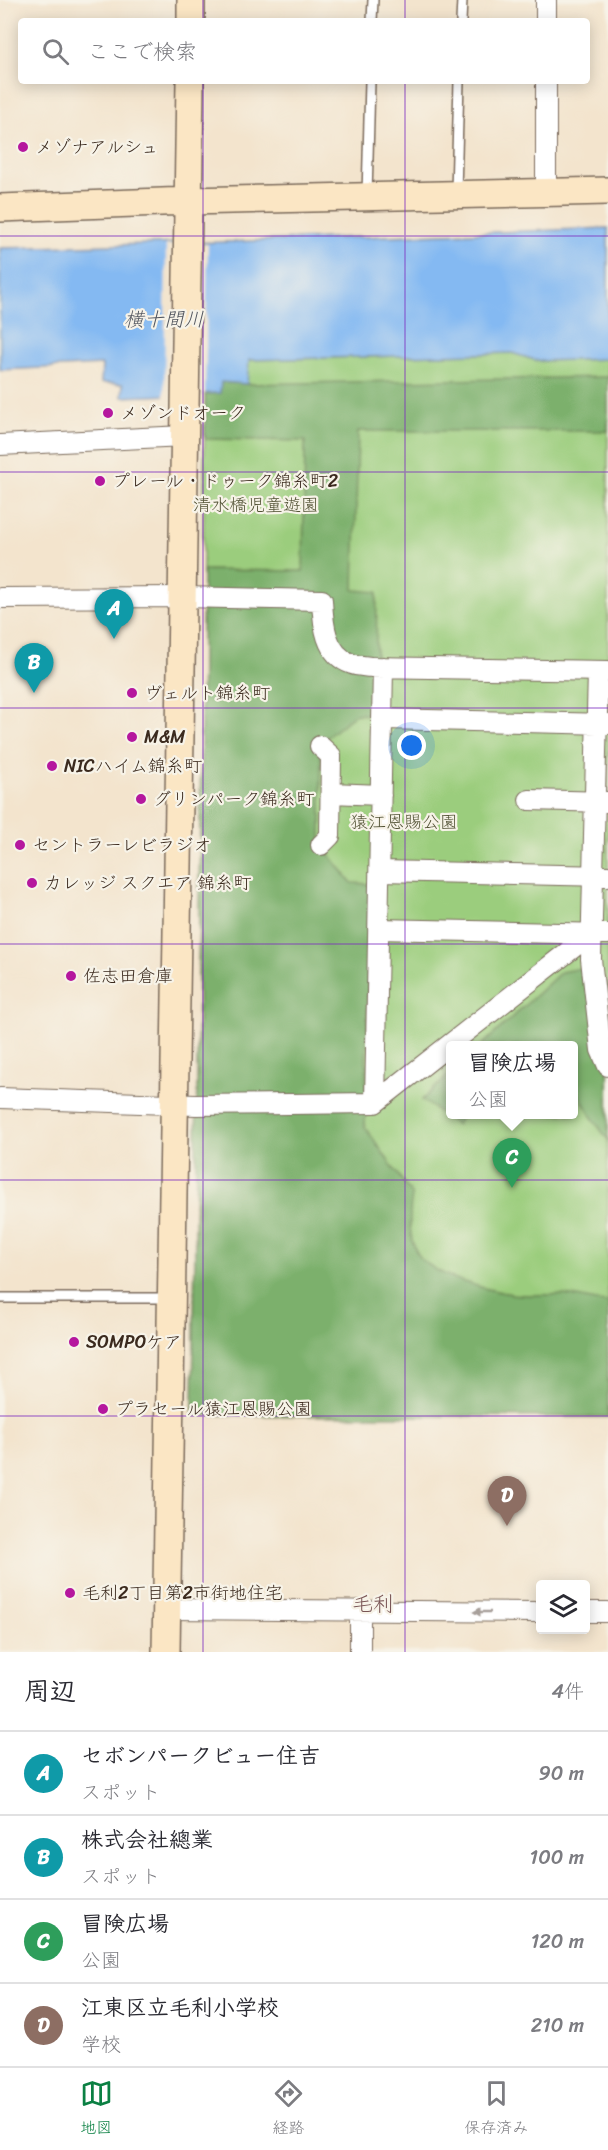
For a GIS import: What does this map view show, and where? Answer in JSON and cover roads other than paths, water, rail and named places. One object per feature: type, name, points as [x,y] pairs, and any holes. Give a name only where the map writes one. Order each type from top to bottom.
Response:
[{"type":"street","points":[[190,18],[191,0]]},
{"type":"street","points":[[546,0],[546,18]]},
{"type":"street","points":[[166,1652],[190,84]]},
{"type":"street","points":[[546,84],[546,193]]},
{"type":"street","points":[[0,208],[608,191]]},
{"type":"street","points":[[0,445],[184,436]]},
{"type":"street","points":[[0,598],[182,597],[322,600],[326,636],[336,653],[351,664],[383,667],[603,671],[600,934],[591,960],[601,1050],[608,1065]]},
{"type":"street","points":[[375,1103],[383,667]]},
{"type":"street","points":[[383,719],[602,724]]},
{"type":"street","points":[[320,746],[331,756],[330,836],[321,844]]},
{"type":"street","points":[[331,794],[381,795]]},
{"type":"street","points":[[529,800],[602,802]]},
{"type":"street","points":[[380,871],[601,876]]},
{"type":"street","points":[[378,929],[600,934]]},
{"type":"street","points":[[458,1041],[600,934]]},
{"type":"street","points":[[0,1098],[208,1105],[375,1103],[446,1050]]},
{"type":"street","points":[[167,1610],[536,1612]]},
{"type":"street","points":[[360,1610],[360,1652]]},
{"type":"street","points":[[590,1612],[608,1612]]},
{"type":"lane","points":[[372,18],[373,0]]},
{"type":"lane","points":[[461,18],[462,0]]},
{"type":"lane","points":[[367,198],[370,84]]},
{"type":"lane","points":[[456,195],[459,84]]},
{"type":"lane","points":[[0,1298],[171,1298]]},
{"type":"water","name":"横十間川","points":[[608,228],[608,359],[538,361],[512,353],[249,360],[247,384],[221,382],[220,393],[122,397],[123,384],[101,383],[102,365],[0,370],[0,248]]},
{"type":"place","name":"メゾナアルシュ","points":[[23,147]]},
{"type":"place","name":"メゾンドオーク","points":[[108,413]]},
{"type":"place","name":"プレール・ドゥーク錦糸町2","points":[[100,481]]},
{"type":"place","name":"セボンパークビュー住吉","points":[[114,639]]},
{"type":"place","name":"株式会社總業","points":[[34,693]]},
{"type":"place","name":"ヴェルト錦糸町","points":[[132,693]]},
{"type":"place","name":"M&M","points":[[132,737]]},
{"type":"place","name":"NICハイム錦糸町","points":[[52,766]]},
{"type":"place","name":"グリンパーク錦糸町","points":[[141,799]]},
{"type":"place","name":"セントラーレビラジオ","points":[[20,845]]},
{"type":"place","name":"カレッジ スクエア 錦糸町","points":[[32,883]]},
{"type":"place","name":"佐志田倉庫","points":[[71,976]]},
{"type":"place","name":"冒険広場","points":[[512,1188]]},
{"type":"place","name":"SOMPOケア","points":[[74,1342]]},
{"type":"place","name":"プラセール猿江恩賜公園","points":[[103,1409]]},
{"type":"place","name":"江東区立毛利小学校","points":[[507,1526]]},
{"type":"place","name":"毛利2丁目第2市街地住宅","points":[[70,1593]]},
{"type":"district","name":"毛利","points":[[373,1604]]},
{"type":"park label","name":"清水橋児童遊園","points":[[256,505]]},
{"type":"park label","name":"猿江恩賜公園","points":[[404,822]]}]
